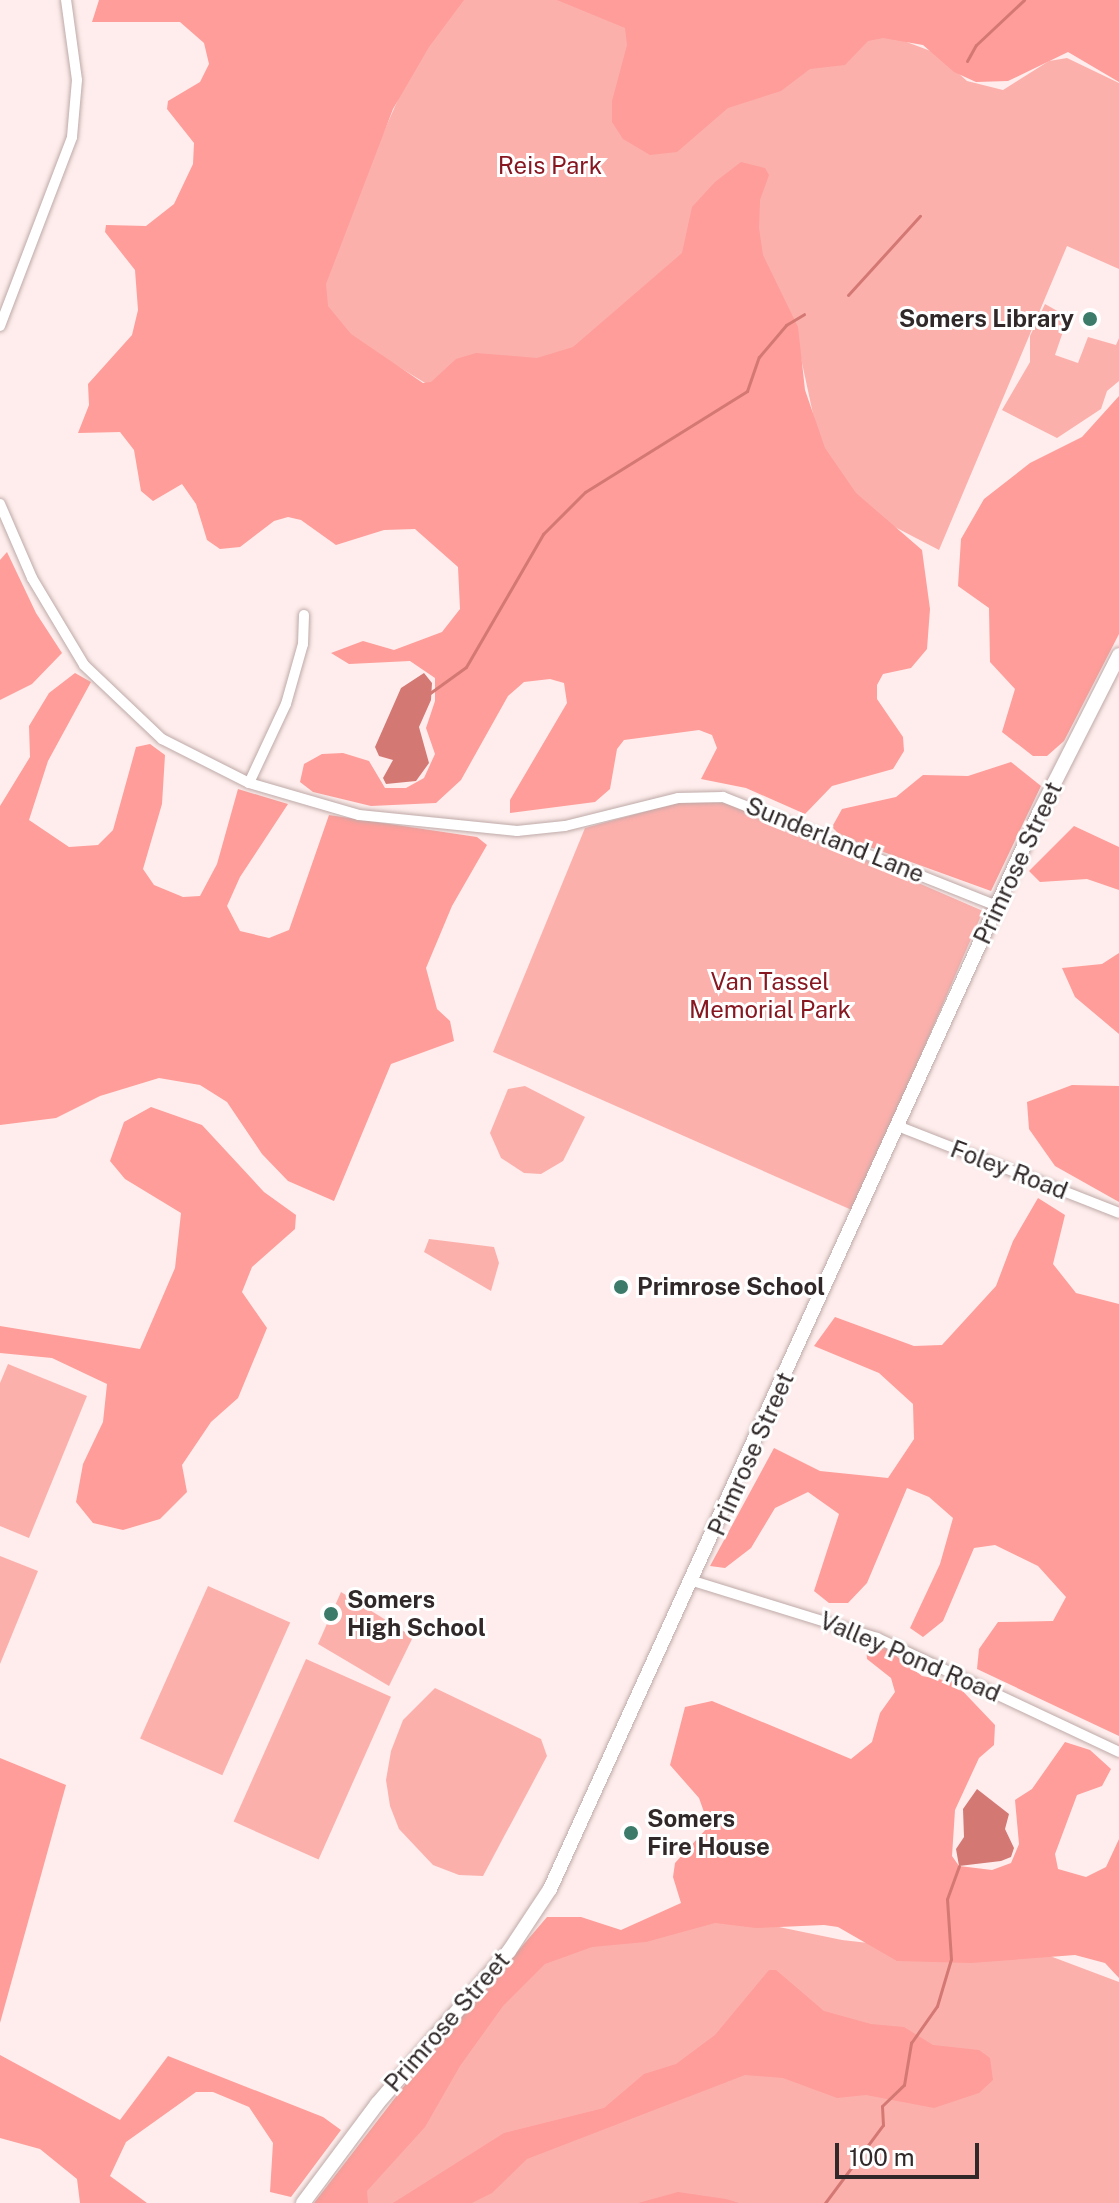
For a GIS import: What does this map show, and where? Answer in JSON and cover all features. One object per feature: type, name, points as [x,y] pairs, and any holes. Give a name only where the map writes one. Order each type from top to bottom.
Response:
[{"type":"main road","name":"Primrose Street","points":[[303,2203],[377,2104],[530,1922],[693,1581],[997,906],[1119,655]]},
{"type":"street","points":[[0,326],[72,137],[77,80],[66,0]]},
{"type":"street","name":"Sunderland Lane","points":[[0,504],[32,578],[84,665],[162,739],[249,783],[359,815],[517,831],[565,826],[678,798],[723,797],[997,906]]},
{"type":"street","points":[[249,783],[286,704],[303,644],[304,615]]},
{"type":"street","name":"Foley Road","points":[[900,1127],[1119,1213]]},
{"type":"street","name":"Valley Pond Road","points":[[693,1581],[877,1638],[1119,1752]]},
{"type":"green space","name":"Reis Park","points":[[442,0],[664,0],[880,32],[936,53],[967,81],[1003,90],[1049,61],[1067,58],[1119,83],[1119,269],[1067,246],[939,550],[866,512],[821,451],[794,326],[578,358],[440,392],[305,310]]},
{"type":"green space","points":[[1045,304],[1068,317],[1055,355],[1078,363],[1088,337],[1116,345],[1119,338],[1119,381],[1107,391],[1101,409],[1057,438],[1002,410],[1030,362],[1030,336]]},
{"type":"green space","name":"Van Tassel Memorial Park","points":[[684,801],[724,803],[759,814],[983,911],[854,1211],[493,1052],[585,828]]},
{"type":"green space","points":[[525,1086],[585,1117],[563,1161],[541,1174],[524,1173],[501,1158],[490,1133],[508,1089]]},
{"type":"green space","points":[[429,1239],[494,1247],[499,1263],[491,1291],[424,1252]]},
{"type":"green space","points":[[8,1364],[87,1396],[29,1538],[0,1526],[0,1383]]},
{"type":"green space","points":[[0,1556],[38,1571],[0,1664]]},
{"type":"green space","points":[[208,1586],[290,1623],[222,1775],[140,1739]]},
{"type":"green space","points":[[341,1592],[413,1637],[389,1686],[318,1644]]},
{"type":"green space","points":[[306,1659],[391,1697],[319,1859],[234,1822]]},
{"type":"green space","points":[[435,1688],[541,1739],[547,1756],[483,1876],[459,1875],[433,1865],[399,1829],[390,1806],[386,1780],[391,1751],[403,1720]]},
{"type":"green space","points":[[721,1915],[842,1940],[982,1956],[1026,1947],[1119,1982],[1119,2203],[348,2203],[370,2144],[562,1940]]},
{"type":"shaded area","points":[[99,0],[464,0],[429,47],[393,109],[326,284],[328,306],[351,334],[423,383],[431,382],[456,359],[476,353],[537,358],[573,347],[682,253],[692,207],[715,182],[741,162],[765,168],[769,175],[760,200],[759,228],[763,255],[798,327],[805,390],[825,448],[856,493],[922,550],[930,609],[927,649],[911,668],[883,674],[877,685],[877,699],[903,737],[904,751],[893,769],[832,786],[805,814],[746,788],[701,779],[717,748],[712,735],[699,730],[624,740],[617,749],[610,789],[595,802],[510,813],[510,800],[567,703],[564,683],[550,679],[524,682],[508,696],[461,780],[436,803],[371,806],[313,792],[300,782],[304,764],[322,754],[343,753],[369,761],[385,788],[406,788],[424,778],[435,754],[426,728],[435,701],[435,678],[410,661],[349,664],[331,653],[363,641],[394,650],[442,632],[460,609],[458,567],[415,529],[384,530],[336,545],[301,520],[288,517],[274,521],[240,547],[220,549],[207,540],[196,504],[182,484],[153,501],[141,491],[134,450],[120,432],[78,433],[89,405],[88,384],[132,335],[138,310],[135,270],[105,232],[106,225],[146,226],[174,204],[193,164],[194,143],[167,109],[168,101],[200,82],[209,64],[204,43],[180,22],[92,22]]},
{"type":"shaded area","points":[[557,0],[1119,0],[1119,82],[1068,52],[1008,81],[976,82],[954,72],[923,45],[883,38],[868,41],[845,65],[810,69],[781,91],[728,108],[677,152],[650,155],[623,139],[612,122],[612,101],[627,45],[625,28]]},
{"type":"shaded area","points":[[1119,396],[1119,634],[1064,741],[1047,756],[1033,756],[1002,732],[1015,689],[990,662],[989,608],[958,586],[961,539],[984,499],[1030,463],[1082,437]]},
{"type":"shaded area","points":[[7,552],[36,613],[62,653],[32,684],[0,700],[0,560]]},
{"type":"shaded area","points":[[75,673],[91,682],[48,761],[29,820],[69,847],[98,845],[113,830],[136,747],[150,744],[165,755],[162,804],[143,869],[154,885],[183,897],[200,896],[217,864],[238,789],[288,804],[240,877],[227,906],[240,931],[269,938],[289,930],[329,815],[477,837],[487,845],[452,906],[426,968],[437,1009],[450,1021],[454,1041],[391,1064],[334,1201],[288,1181],[262,1154],[227,1102],[200,1085],[159,1078],[100,1096],[56,1118],[0,1125],[0,806],[30,757],[29,726],[49,693]]},
{"type":"shaded area","points":[[424,673],[432,683],[431,700],[419,727],[429,763],[416,781],[386,784],[383,778],[393,760],[379,756],[375,747],[401,688]]},
{"type":"shaded area","points":[[1011,762],[1041,786],[991,891],[842,837],[832,827],[842,809],[896,797],[923,775],[968,776]]},
{"type":"shaded area","points":[[1074,826],[1119,847],[1119,890],[1087,879],[1040,882],[1029,871]]},
{"type":"shaded area","points":[[1119,953],[1119,1034],[1075,997],[1062,968],[1102,964]]},
{"type":"shaded area","points":[[1072,1085],[1119,1086],[1119,1202],[1055,1166],[1029,1129],[1027,1102]]},
{"type":"shaded area","points":[[151,1107],[202,1125],[264,1192],[296,1215],[295,1229],[252,1267],[242,1292],[267,1328],[238,1398],[211,1422],[182,1465],[187,1492],[160,1519],[123,1530],[93,1523],[76,1502],[83,1464],[103,1422],[107,1384],[52,1358],[0,1353],[0,1326],[140,1349],[175,1268],[181,1213],[125,1179],[110,1161],[124,1122]]},
{"type":"shaded area","points":[[1038,1198],[1065,1215],[1053,1264],[1076,1293],[1119,1304],[1119,1736],[977,1669],[979,1649],[998,1622],[1053,1621],[1066,1597],[1038,1566],[995,1545],[974,1548],[943,1621],[923,1637],[910,1628],[940,1564],[953,1518],[929,1497],[907,1488],[867,1583],[848,1603],[829,1603],[814,1591],[839,1514],[808,1492],[775,1508],[751,1548],[725,1568],[710,1566],[774,1448],[820,1471],[888,1478],[914,1439],[913,1404],[879,1373],[814,1346],[835,1317],[914,1346],[942,1345],[996,1286],[1013,1241]]},
{"type":"shaded area","points":[[866,1646],[886,1648],[922,1676],[954,1682],[995,1725],[994,1745],[979,1758],[955,1810],[952,1856],[959,1866],[992,1870],[1011,1863],[1019,1844],[1015,1800],[1032,1789],[1065,1742],[1090,1750],[1111,1769],[1102,1786],[1077,1795],[1055,1854],[1058,1869],[1086,1877],[1106,1867],[1119,1839],[1119,1978],[1105,1963],[1075,1955],[971,1963],[897,1961],[838,1927],[824,1925],[756,1928],[715,1923],[646,1942],[592,1947],[545,1964],[503,2006],[460,2066],[425,2127],[367,2191],[368,2203],[314,2203],[415,2072],[547,1917],[581,1917],[621,1930],[681,1903],[673,1877],[675,1863],[709,1826],[699,1798],[670,1765],[685,1707],[712,1701],[851,1759],[872,1742],[880,1713],[895,1692],[891,1678],[867,1659]]},
{"type":"shaded area","points":[[0,1758],[66,1785],[0,2023]]},
{"type":"shaded area","points":[[977,1789],[1009,1814],[1005,1829],[1014,1848],[1011,1857],[1001,1861],[959,1866],[956,1849],[964,1837],[963,1809]]},
{"type":"shaded area","points":[[769,1970],[776,1970],[824,2011],[871,2024],[904,2027],[933,2045],[979,2050],[990,2058],[993,2080],[979,2093],[934,2108],[866,2095],[837,2098],[783,2078],[745,2075],[527,2159],[492,2193],[472,2203],[393,2203],[504,2133],[604,2108],[644,2074],[676,2064],[715,2035]]},
{"type":"shaded area","points":[[0,2055],[120,2120],[168,2056],[323,2117],[341,2130],[291,2197],[270,2192],[273,2143],[249,2107],[213,2092],[196,2092],[126,2142],[110,2176],[147,2203],[80,2203],[77,2179],[40,2149],[0,2138]]},
{"type":"shaded area","points":[[678,2192],[726,2199],[739,2203],[638,2203]]},
{"type":"waterway","points":[[967,61],[976,45],[1024,0]]},
{"type":"waterway","points":[[848,295],[920,216]]},
{"type":"waterway","points":[[430,693],[466,667],[543,534],[585,492],[747,391],[759,357],[786,325],[804,314]]},
{"type":"waterway","points":[[825,2203],[883,2125],[882,2106],[904,2085],[911,2043],[937,2006],[951,1959],[947,1899],[959,1866]]},
{"type":"place","name":"Somers Library","points":[[1090,319]]},
{"type":"place","name":"Primrose School","points":[[621,1287]]},
{"type":"place","name":"Somers High School","points":[[331,1614]]},
{"type":"place","name":"Somers Fire House","points":[[631,1833]]}]
